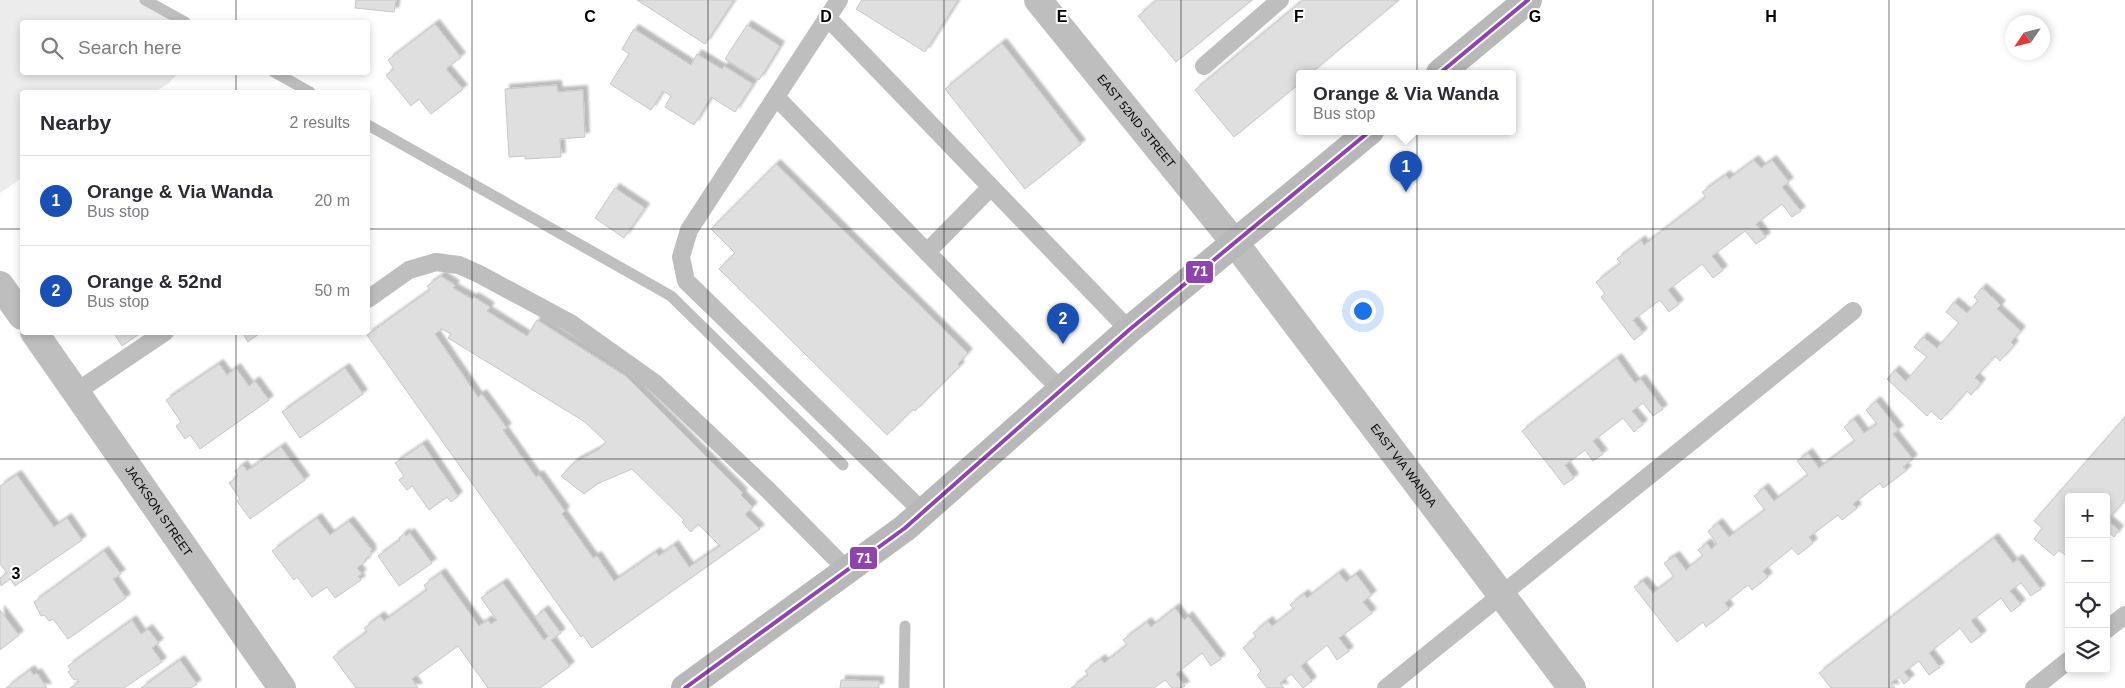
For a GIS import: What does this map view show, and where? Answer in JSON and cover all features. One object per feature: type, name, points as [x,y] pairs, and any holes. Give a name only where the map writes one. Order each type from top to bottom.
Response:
[{"type":"street","name":"EAST 52ND STREET","points":[[1038,0],[1235,243]]},
{"type":"street","points":[[1444,70],[1528,0]]},
{"type":"street","points":[[685,688],[848,571],[923,512],[1129,330],[1365,135]]},
{"type":"street","name":"EAST VIA WANDA","points":[[1235,243],[1501,597],[1572,688]]},
{"type":"street","points":[[0,285],[20,313]]},
{"type":"street","name":"JACKSON STREET","points":[[36,335],[282,688]]},
{"type":"lane","points":[[838,0],[689,230],[681,257],[686,281],[923,512]]},
{"type":"lane","points":[[1204,66],[1280,0]]},
{"type":"lane","points":[[828,17],[1129,330]]},
{"type":"lane","points":[[776,97],[1061,390]]},
{"type":"lane","points":[[927,252],[991,187]]},
{"type":"lane","points":[[370,298],[409,270],[436,262],[459,265],[480,274],[572,324],[655,383],[768,490],[848,571]]},
{"type":"lane","points":[[1386,688],[1853,311]]},
{"type":"lane","points":[[76,392],[161,335]]},
{"type":"lane","points":[[2109,628],[2125,616]]},
{"type":"lane","points":[[2034,688],[2065,663]]},
{"type":"shaded area","points":[[0,0],[141,0],[182,20],[20,20],[20,75],[176,75],[169,83],[158,90],[20,90],[20,179],[0,193]]},
{"type":"building","points":[[356,0],[396,0],[394,12],[355,8]]},
{"type":"building","points":[[637,0],[734,0],[705,44]]},
{"type":"building","points":[[862,0],[958,0],[925,52],[856,9]]},
{"type":"building","points":[[1157,0],[1252,0],[1176,62],[1138,16]]},
{"type":"building","points":[[1303,0],[1399,0],[1315,70],[1296,70],[1296,86],[1234,137],[1195,90]]},
{"type":"building","points":[[435,24],[461,57],[446,69],[463,89],[431,114],[419,99],[411,106],[386,75],[394,69],[388,60]]},
{"type":"building","points":[[747,25],[780,46],[759,80],[725,59]]},
{"type":"building","points":[[634,29],[691,65],[697,54],[722,69],[724,66],[753,84],[735,112],[711,97],[694,125],[665,107],[671,96],[663,91],[651,110],[610,84],[629,54],[622,49]]},
{"type":"building","points":[[1002,43],[1081,144],[1025,189],[945,89]]},
{"type":"building","points":[[557,85],[558,92],[583,90],[585,137],[560,139],[561,157],[525,159],[525,156],[509,157],[505,89]]},
{"type":"building","points":[[1754,160],[1761,168],[1772,160],[1789,182],[1782,187],[1801,211],[1792,217],[1782,204],[1756,224],[1766,237],[1756,244],[1745,231],[1712,256],[1723,270],[1713,278],[1702,264],[1668,290],[1679,304],[1669,312],[1660,300],[1633,320],[1643,333],[1634,340],[1601,297],[1605,294],[1596,282],[1621,263],[1617,259],[1641,240],[1644,245],[1706,197],[1702,192],[1726,175],[1729,179]]},
{"type":"building","points":[[776,164],[968,353],[958,364],[960,366],[915,411],[913,409],[887,435],[719,269],[735,253],[711,229]]},
{"type":"building","points":[[615,188],[645,208],[624,238],[595,218]]},
{"type":"building","points":[[441,276],[455,285],[453,288],[472,299],[474,297],[490,307],[487,311],[527,336],[537,320],[627,377],[743,493],[741,495],[753,507],[745,514],[760,529],[592,648],[583,635],[581,637],[367,335],[370,335],[370,333],[430,290],[427,286]],"holes":[[[442,329],[451,334],[448,338],[585,422],[606,442],[598,450],[575,462],[561,476],[584,494],[597,484],[632,469],[684,520],[682,522],[691,532],[698,524],[720,546],[689,567],[674,545],[659,556],[656,552],[614,581],[597,556],[593,558],[562,514],[565,511],[539,475],[536,477],[503,430],[507,428],[482,394],[478,397],[435,334]]]},
{"type":"building","points":[[1982,288],[2001,305],[1997,309],[2021,331],[2011,342],[2014,345],[2000,361],[1995,356],[1975,378],[1981,383],[1971,395],[1967,391],[1941,420],[1931,411],[1927,416],[1887,379],[1895,370],[1906,381],[1927,357],[1914,347],[1923,337],[1937,348],[1959,323],[1946,312],[1954,302],[1967,313],[1978,301],[1974,297]]},
{"type":"building","points":[[115,335],[138,335],[122,346]]},
{"type":"building","points":[[244,335],[257,335],[248,342]]},
{"type":"building","points":[[1617,358],[1635,383],[1641,379],[1663,409],[1653,416],[1643,403],[1632,411],[1643,424],[1634,432],[1623,418],[1593,441],[1603,454],[1593,461],[1585,450],[1565,465],[1574,478],[1564,485],[1522,431]]},
{"type":"building","points":[[219,364],[227,375],[236,368],[249,386],[255,381],[269,400],[200,449],[190,435],[185,439],[176,426],[181,422],[166,400]]},
{"type":"building","points":[[345,368],[363,394],[300,438],[282,412]]},
{"type":"building","points":[[1876,401],[1899,430],[1893,434],[1913,459],[1903,467],[1907,470],[1883,488],[1880,483],[1853,504],[1857,508],[1842,520],[1838,515],[1809,537],[1813,543],[1798,555],[1792,548],[1763,571],[1768,577],[1752,590],[1748,585],[1725,603],[1729,609],[1706,627],[1703,622],[1677,642],[1634,587],[1643,581],[1653,593],[1674,577],[1664,563],[1675,556],[1686,570],[1703,556],[1698,550],[1707,543],[1711,549],[1717,544],[1708,531],[1718,523],[1729,537],[1765,510],[1754,496],[1764,488],[1774,501],[1808,475],[1797,461],[1808,453],[1819,468],[1855,441],[1844,427],[1854,419],[1864,433],[1877,424],[1866,410]]},
{"type":"building","points":[[2125,417],[2125,500],[2110,517],[2110,493],[2065,493],[2065,555],[2059,550],[2054,556],[2034,539],[2042,528],[2034,521]]},
{"type":"building","points":[[423,444],[458,496],[451,502],[447,497],[429,510],[412,486],[407,490],[399,480],[404,476],[395,463]]},
{"type":"building","points":[[281,447],[305,480],[250,519],[237,501],[240,499],[229,483],[238,476],[235,471],[243,465],[247,471]]},
{"type":"building","points":[[17,475],[54,527],[67,518],[82,540],[15,586],[10,579],[1,586],[0,578],[7,573],[0,564],[0,486]]},
{"type":"building","points":[[317,518],[330,535],[349,521],[372,550],[370,551],[372,554],[357,568],[362,574],[358,576],[361,580],[335,598],[327,587],[312,597],[297,577],[294,580],[272,551]]},
{"type":"building","points":[[2110,522],[2119,530],[2114,537],[2110,534]]},
{"type":"building","points":[[405,533],[406,536],[410,533],[432,563],[399,586],[378,556],[400,540],[399,538]]},
{"type":"building","points":[[1994,538],[2013,563],[2018,559],[2041,589],[2031,596],[2021,583],[2010,591],[2021,604],[2011,612],[2001,598],[1971,621],[1982,635],[1971,643],[1960,628],[1929,653],[1940,667],[1929,675],[1919,661],[1904,672],[1910,679],[1904,684],[1899,677],[1891,683],[1895,688],[1831,688],[1819,673]]},
{"type":"building","points":[[104,551],[121,574],[113,579],[126,598],[68,639],[53,619],[49,621],[44,615],[41,616],[34,602]]},
{"type":"building","points":[[441,573],[479,626],[488,620],[491,624],[497,620],[481,598],[503,583],[544,640],[548,636],[535,617],[544,610],[561,633],[551,640],[570,666],[540,688],[488,688],[458,646],[412,679],[418,688],[356,688],[333,657],[367,632],[364,628],[380,616],[384,621],[427,590],[424,585]]},
{"type":"building","points":[[1339,573],[1346,582],[1356,574],[1372,595],[1363,602],[1372,613],[1339,638],[1349,651],[1337,660],[1327,645],[1301,666],[1312,681],[1303,688],[1291,674],[1280,683],[1284,688],[1267,688],[1257,675],[1261,671],[1243,648],[1256,637],[1253,633],[1268,621],[1272,626],[1294,609],[1290,605],[1304,594],[1307,598]]},
{"type":"building","points":[[1175,608],[1184,620],[1188,616],[1221,659],[1211,666],[1202,653],[1176,674],[1185,686],[1181,688],[1172,688],[1165,680],[1154,688],[1071,688],[1088,675],[1085,671],[1101,659],[1104,663],[1127,645],[1123,640],[1147,622],[1151,627]]},
{"type":"building","points":[[0,610],[19,635],[0,650]]},
{"type":"building","points":[[132,620],[141,634],[148,629],[159,643],[152,648],[162,662],[124,688],[70,688],[79,682],[77,679],[74,680],[68,672],[71,670],[68,666]]},
{"type":"building","points":[[180,660],[197,684],[191,688],[141,688]]},
{"type":"building","points":[[30,670],[34,675],[37,673],[47,688],[6,688]]},
{"type":"building","points":[[841,680],[879,681],[879,688],[840,688]]},
{"type":"waterway","points":[[145,0],[181,20]]},
{"type":"waterway","points":[[279,75],[306,90]]},
{"type":"waterway","points":[[370,126],[671,296],[843,465]]},
{"type":"waterway","points":[[904,688],[905,626]]},
{"type":"transit line","name":"71","points":[[1444,70],[1528,0]]},
{"type":"transit line","name":"71","points":[[685,688],[905,528],[1129,330],[1365,135]]},
{"type":"place","name":"Orange & Via Wanda","points":[[1406,192]]},
{"type":"place","name":"Orange & 52nd","points":[[1063,344]]}]
